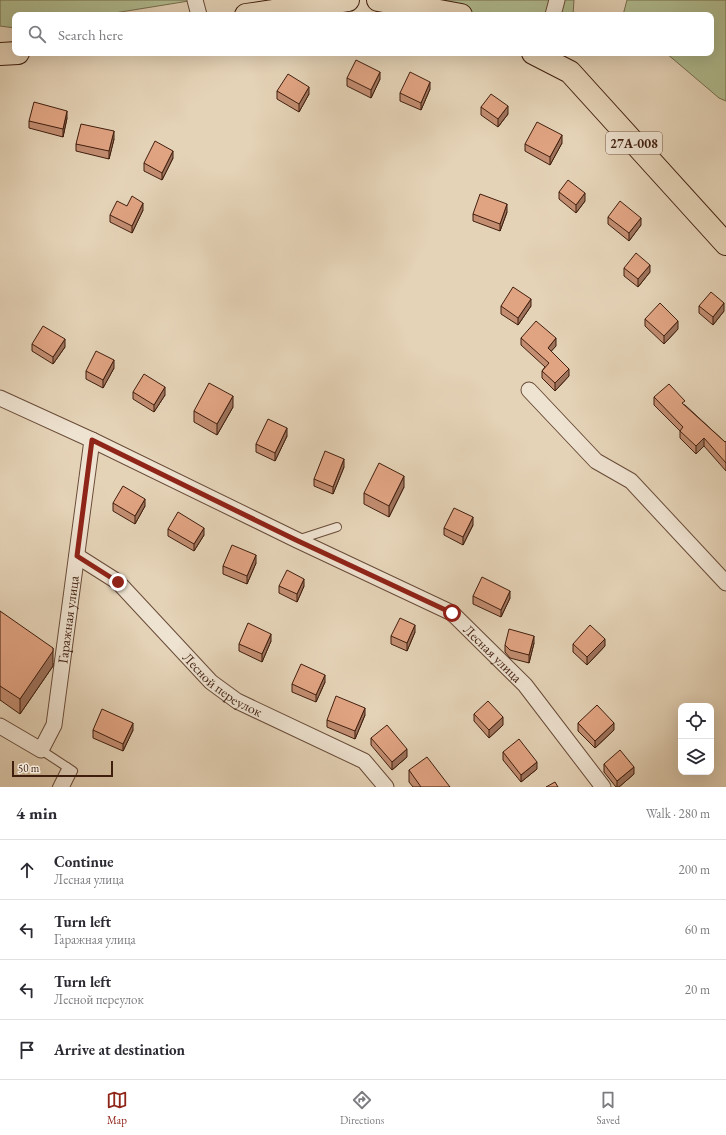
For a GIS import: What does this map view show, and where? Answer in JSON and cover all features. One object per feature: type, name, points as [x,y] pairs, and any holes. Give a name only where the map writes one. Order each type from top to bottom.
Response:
[{"type":"main road","points":[[266,12],[348,0]]},
{"type":"main road","points":[[378,0],[444,12]]},
{"type":"main road","points":[[0,54],[12,53]]},
{"type":"main road","name":"27А-008","points":[[542,56],[570,72],[726,244]]},
{"type":"street","points":[[195,0],[198,12]]},
{"type":"street","points":[[554,12],[557,0]]},
{"type":"street","points":[[529,390],[596,461],[631,481],[726,583]]},
{"type":"street","name":"Лесная улица","points":[[0,398],[92,440],[296,540],[452,613],[525,685],[603,787]]},
{"type":"street","name":"Гаражная улица","points":[[41,750],[54,725],[92,440]]},
{"type":"street","name":"Лесной переулок","points":[[77,556],[118,582],[211,682],[237,701],[364,761],[386,787]]},
{"type":"street","points":[[0,726],[41,750]]},
{"type":"lane","points":[[296,540],[337,526]]},
{"type":"lane","points":[[41,750],[73,771],[65,787]]},
{"type":"lane","points":[[57,787],[67,767]]},
{"type":"green space","points":[[0,0],[195,0],[121,12],[12,12],[12,28],[0,26]]},
{"type":"green space","points":[[414,0],[574,0],[573,12],[450,12]]},
{"type":"green space","points":[[627,0],[726,0],[726,101],[719,98],[670,56],[714,56],[714,12],[624,12]]},
{"type":"building","points":[[356,60],[380,72],[371,90],[347,78]]},
{"type":"building","points":[[410,72],[430,82],[421,103],[400,93]]},
{"type":"building","points":[[288,74],[309,87],[299,104],[277,91]]},
{"type":"building","points":[[491,94],[508,106],[498,119],[481,107]]},
{"type":"building","points":[[34,102],[67,111],[63,129],[29,121]]},
{"type":"building","points":[[537,122],[562,135],[550,157],[525,144]]},
{"type":"building","points":[[81,124],[114,131],[109,151],[76,144]]},
{"type":"building","points":[[155,141],[173,151],[162,173],[144,163]]},
{"type":"building","points":[[568,180],[585,193],[576,205],[559,192]]},
{"type":"building","points":[[480,194],[507,204],[500,224],[473,214]]},
{"type":"building","points":[[132,196],[143,203],[132,226],[110,215],[117,201],[127,206]]},
{"type":"building","points":[[620,201],[641,218],[629,233],[608,217]]},
{"type":"building","points":[[636,253],[650,265],[638,279],[624,268]]},
{"type":"building","points":[[513,287],[531,299],[518,318],[501,306]]},
{"type":"building","points":[[711,292],[724,303],[713,317],[699,306]]},
{"type":"building","points":[[660,303],[678,321],[664,336],[645,319]]},
{"type":"building","points":[[536,321],[556,338],[548,348],[569,369],[555,383],[542,371],[549,363],[521,338]]},
{"type":"building","points":[[43,326],[65,339],[53,357],[32,344]]},
{"type":"building","points":[[96,351],[114,360],[103,380],[86,371]]},
{"type":"building","points":[[144,374],[165,387],[154,405],[133,392]]},
{"type":"building","points":[[209,383],[233,396],[217,424],[194,411]]},
{"type":"building","points":[[669,384],[685,401],[682,403],[725,442],[726,441],[726,463],[704,438],[696,446],[680,431],[683,427],[654,397]]},
{"type":"building","points":[[268,419],[287,428],[275,453],[256,444]]},
{"type":"building","points":[[325,451],[344,459],[333,487],[314,479]]},
{"type":"building","points":[[379,463],[404,476],[389,506],[364,493]]},
{"type":"building","points":[[123,486],[145,499],[135,516],[113,503]]},
{"type":"building","points":[[454,508],[473,517],[463,537],[444,528]]},
{"type":"building","points":[[178,512],[204,528],[194,544],[168,529]]},
{"type":"building","points":[[232,545],[256,555],[247,576],[223,566]]},
{"type":"building","points":[[287,570],[304,579],[297,594],[279,586]]},
{"type":"building","points":[[482,577],[510,591],[501,610],[473,596]]},
{"type":"building","points":[[0,611],[53,648],[53,651],[20,699],[0,686]]},
{"type":"building","points":[[400,618],[415,625],[407,643],[391,636]]},
{"type":"building","points":[[248,623],[271,634],[262,654],[239,644]]},
{"type":"building","points":[[590,625],[605,639],[587,657],[573,644]]},
{"type":"building","points":[[509,629],[534,636],[529,655],[510,650],[505,645]]},
{"type":"building","points":[[301,664],[325,675],[316,695],[292,684]]},
{"type":"building","points":[[336,696],[365,708],[355,731],[327,720]]},
{"type":"building","points":[[488,701],[503,717],[489,730],[474,714]]},
{"type":"building","points":[[597,705],[614,723],[595,741],[578,723]]},
{"type":"building","points":[[102,709],[133,723],[123,744],[93,730]]},
{"type":"building","points":[[387,725],[407,749],[392,762],[371,738]]},
{"type":"building","points":[[519,739],[537,762],[521,775],[503,752]]},
{"type":"building","points":[[620,750],[634,767],[617,781],[604,764]]},
{"type":"building","points":[[427,757],[450,787],[421,787],[409,770]]},
{"type":"building","points":[[555,782],[558,787],[546,787]]},
{"type":"route","points":[[118,582],[77,556],[92,440],[296,540],[452,613]]}]
